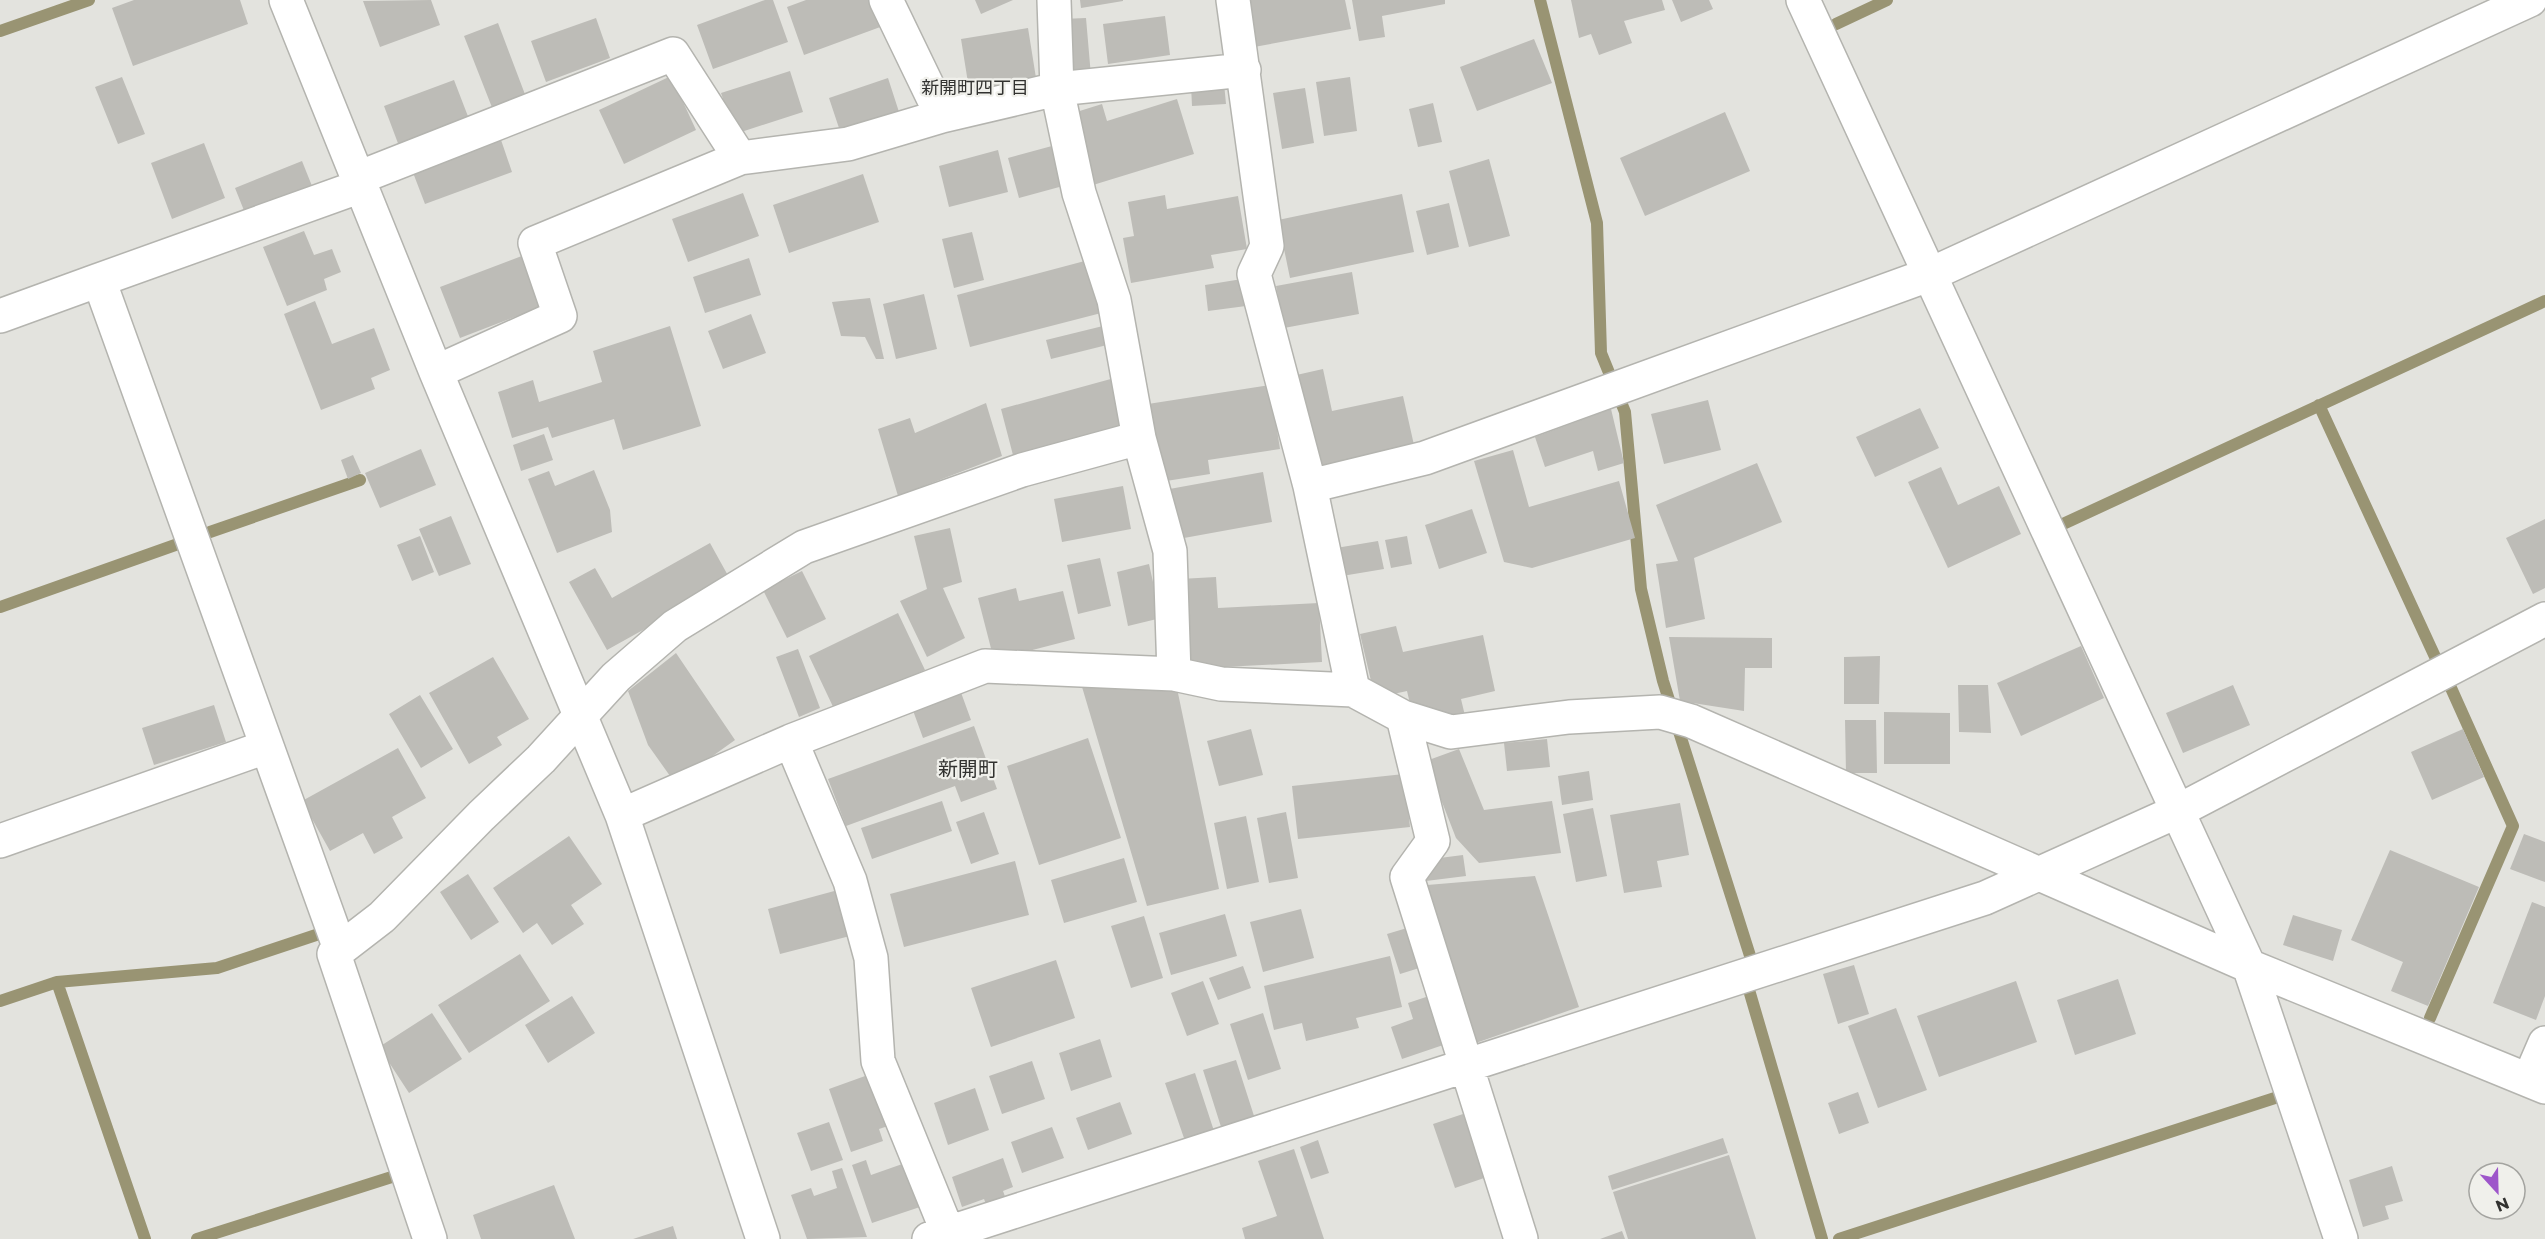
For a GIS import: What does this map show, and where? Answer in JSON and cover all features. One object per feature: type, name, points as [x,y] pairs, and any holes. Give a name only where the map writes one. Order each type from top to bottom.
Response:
[{"type":"street","points":[[286,0],[436,372],[622,815],[763,1239]]},
{"type":"street","points":[[886,0],[942,116]]},
{"type":"street","points":[[1054,0],[1057,89],[1079,193],[1114,300],[1139,438],[1170,551],[1174,674]]},
{"type":"street","points":[[1233,0],[1267,246],[1254,274],[1310,486],[1353,690]]},
{"type":"street","points":[[1803,0],[2249,966],[2342,1239]]},
{"type":"street","points":[[1310,486],[1425,458],[1931,274],[2530,0]]},
{"type":"street","points":[[0,316],[359,182],[673,54],[740,158]]},
{"type":"street","points":[[436,372],[560,316],[535,243],[740,158],[848,144],[942,116],[1057,89],[1244,70]]},
{"type":"street","points":[[99,280],[340,949]]},
{"type":"street","points":[[430,1239],[334,954],[382,917],[481,816],[542,759],[616,676],[675,626],[804,547],[1022,470],[1139,438]]},
{"type":"street","points":[[791,741],[850,881],[871,958],[878,1061],[938,1236],[1985,898],[2178,811],[2545,619]]},
{"type":"street","points":[[622,815],[791,741],[984,666],[1174,674],[1221,684],[1353,690],[1403,717],[1450,732],[1569,717],[1676,717],[2040,873],[2249,966],[2537,1083],[2545,1043]]},
{"type":"street","points":[[1403,717],[1433,841],[1407,877],[1521,1239]]},
{"type":"street","points":[[0,841],[266,747]]},
{"type":"building","points":[[134,0],[240,0],[248,24],[133,66],[112,8]]},
{"type":"building","points":[[431,0],[440,25],[380,47],[363,1]]},
{"type":"building","points":[[765,0],[773,0],[788,42],[713,69],[697,25]]},
{"type":"building","points":[[806,0],[873,0],[883,26],[804,55],[787,7]]},
{"type":"building","points":[[975,0],[1013,0],[981,14]]},
{"type":"building","points":[[1080,0],[1123,0],[1123,1],[1081,8]]},
{"type":"building","points":[[1245,0],[1345,0],[1351,29],[1254,47]]},
{"type":"building","points":[[1352,0],[1445,0],[1445,4],[1382,16],[1385,37],[1359,41]]},
{"type":"building","points":[[1571,0],[1662,0],[1665,10],[1624,21],[1632,43],[1599,55],[1591,34],[1579,38]]},
{"type":"building","points":[[1672,0],[1709,0],[1713,9],[1681,22]]},
{"type":"building","points":[[1165,16],[1170,55],[1108,64],[1103,24]]},
{"type":"building","points":[[596,18],[610,58],[546,82],[531,41]]},
{"type":"building","points":[[1086,18],[1091,76],[1067,78],[1062,19]]},
{"type":"building","points":[[498,23],[526,97],[493,110],[464,36]]},
{"type":"building","points":[[1028,28],[1036,78],[969,89],[961,39]]},
{"type":"building","points":[[1534,39],[1552,83],[1477,111],[1460,67]]},
{"type":"building","points":[[790,71],[803,112],[735,134],[721,93]]},
{"type":"building","points":[[671,76],[696,130],[624,164],[599,110]]},
{"type":"building","points":[[122,77],[145,134],[118,144],[95,87]]},
{"type":"building","points":[[1350,77],[1357,131],[1324,136],[1316,82]]},
{"type":"building","points":[[888,78],[899,112],[840,131],[829,98]]},
{"type":"building","points":[[454,80],[469,119],[399,146],[384,106]]},
{"type":"building","points":[[1224,83],[1226,104],[1192,106],[1191,85]]},
{"type":"building","points":[[1305,88],[1314,143],[1282,149],[1273,93]]},
{"type":"building","points":[[1177,99],[1194,154],[1093,185],[1070,114],[1102,104],[1107,121]]},
{"type":"building","points":[[1433,103],[1442,142],[1418,147],[1409,109]]},
{"type":"building","points":[[1725,112],[1750,171],[1645,216],[1620,158]]},
{"type":"building","points":[[500,137],[512,172],[425,204],[412,170]]},
{"type":"building","points":[[204,143],[225,198],[172,219],[151,163]]},
{"type":"building","points":[[1063,143],[1074,183],[1019,198],[1008,158]]},
{"type":"building","points":[[998,150],[1008,192],[949,207],[939,166]]},
{"type":"building","points":[[1489,159],[1510,236],[1469,247],[1449,171]]},
{"type":"building","points":[[302,161],[316,196],[249,223],[235,188]]},
{"type":"building","points":[[863,174],[879,222],[789,253],[773,205]]},
{"type":"building","points":[[743,193],[759,236],[688,262],[672,219]]},
{"type":"building","points":[[1402,194],[1414,252],[1290,278],[1278,220]]},
{"type":"building","points":[[1165,195],[1167,209],[1238,196],[1247,249],[1211,255],[1214,268],[1131,283],[1123,238],[1134,236],[1128,202]]},
{"type":"building","points":[[1449,203],[1459,247],[1427,255],[1416,211]]},
{"type":"building","points":[[304,231],[314,255],[332,249],[341,272],[324,279],[327,290],[287,306],[263,247]]},
{"type":"building","points":[[972,232],[984,280],[954,288],[942,239]]},
{"type":"building","points":[[527,254],[546,305],[460,338],[440,287]]},
{"type":"building","points":[[749,258],[761,295],[705,313],[693,277]]},
{"type":"building","points":[[1096,258],[1109,311],[970,347],[957,295]]},
{"type":"building","points":[[1352,272],[1359,314],[1284,328],[1276,286]]},
{"type":"building","points":[[1242,279],[1246,306],[1208,311],[1205,285]]},
{"type":"building","points":[[924,294],[937,349],[896,359],[883,304]]},
{"type":"building","points":[[870,298],[884,359],[876,359],[865,337],[841,336],[832,302]]},
{"type":"building","points":[[315,301],[332,344],[374,328],[390,370],[371,378],[375,389],[321,410],[284,314]]},
{"type":"building","points":[[751,314],[766,353],[723,369],[708,331]]},
{"type":"building","points":[[670,326],[701,426],[623,450],[614,419],[552,438],[548,427],[512,438],[498,392],[533,380],[539,402],[602,382],[593,351]]},
{"type":"building","points":[[1103,326],[1107,345],[1051,359],[1046,340]]},
{"type":"building","points":[[1323,369],[1332,411],[1403,396],[1416,454],[1314,476],[1292,376]]},
{"type":"building","points":[[1118,377],[1131,427],[1014,459],[1001,409]]},
{"type":"building","points":[[1270,385],[1280,449],[1208,460],[1210,474],[1160,482],[1148,404]]},
{"type":"building","points":[[1708,400],[1721,450],[1664,464],[1651,414]]},
{"type":"building","points":[[986,403],[1002,456],[898,496],[878,429],[910,418],[915,433]]},
{"type":"building","points":[[1920,408],[1939,448],[1875,477],[1856,437]]},
{"type":"building","points":[[1611,409],[1624,463],[1598,471],[1593,451],[1545,467],[1535,437]]},
{"type":"building","points":[[544,434],[553,460],[521,471],[513,445]]},
{"type":"building","points":[[421,449],[436,485],[380,508],[365,473]]},
{"type":"building","points":[[1513,450],[1529,507],[1619,481],[1635,538],[1532,568],[1504,562],[1474,461]]},
{"type":"building","points":[[353,455],[361,473],[348,479],[341,460]]},
{"type":"building","points":[[1757,463],[1782,522],[1694,558],[1705,619],[1666,628],[1656,564],[1678,561],[1656,505]]},
{"type":"building","points":[[1941,467],[1958,505],[1999,486],[2021,534],[1948,568],[1908,482]]},
{"type":"building","points":[[594,470],[610,510],[612,532],[557,553],[528,479],[549,471],[555,486]]},
{"type":"building","points":[[1263,472],[1272,522],[1173,540],[1164,490]]},
{"type":"building","points":[[1123,486],[1131,529],[1062,542],[1054,499]]},
{"type":"building","points":[[1472,509],[1487,553],[1439,569],[1425,525]]},
{"type":"building","points":[[451,516],[471,564],[439,576],[419,529]]},
{"type":"building","points":[[2545,519],[2545,588],[2533,594],[2506,538]]},
{"type":"building","points":[[950,528],[962,582],[943,588],[965,638],[927,657],[900,601],[927,589],[914,536]]},
{"type":"building","points":[[420,536],[434,572],[412,581],[397,545]]},
{"type":"building","points":[[1407,536],[1412,564],[1391,568],[1385,540]]},
{"type":"building","points":[[1378,541],[1384,569],[1342,576],[1336,548]]},
{"type":"building","points":[[710,543],[731,581],[607,650],[569,582],[595,568],[612,598]]},
{"type":"building","points":[[1100,558],[1111,606],[1078,614],[1067,565]]},
{"type":"building","points":[[1149,564],[1161,618],[1128,626],[1117,572]]},
{"type":"building","points":[[802,571],[826,619],[787,638],[763,590]]},
{"type":"building","points":[[1216,577],[1218,608],[1319,603],[1322,662],[1184,669],[1180,579]]},
{"type":"building","points":[[1016,588],[1019,601],[1063,591],[1075,639],[994,660],[978,598]]},
{"type":"building","points":[[898,613],[925,670],[836,713],[809,656]]},
{"type":"building","points":[[1396,626],[1403,652],[1483,635],[1495,691],[1461,699],[1466,720],[1412,712],[1407,691],[1375,698],[1360,634]]},
{"type":"building","points":[[1669,637],[1772,638],[1772,668],[1745,668],[1744,711],[1680,701]]},
{"type":"building","points":[[2081,646],[2104,698],[2021,736],[1997,683]]},
{"type":"building","points":[[798,649],[820,708],[799,717],[776,657]]},
{"type":"building","points":[[676,653],[735,740],[675,783],[648,745],[628,691]]},
{"type":"building","points":[[1880,656],[1879,704],[1844,704],[1844,657]]},
{"type":"building","points":[[493,657],[529,719],[497,737],[502,745],[469,764],[429,693]]},
{"type":"building","points":[[1077,670],[1174,674],[1219,889],[1147,906]]},
{"type":"building","points":[[1958,685],[1988,685],[1991,733],[1959,732]]},
{"type":"building","points":[[2233,685],[2250,725],[2183,753],[2166,713]]},
{"type":"building","points":[[959,687],[971,720],[923,738],[911,705]]},
{"type":"building","points":[[420,695],[453,749],[421,768],[389,714]]},
{"type":"building","points":[[214,705],[226,742],[154,765],[142,728]]},
{"type":"building","points":[[1884,712],[1950,713],[1950,764],[1884,764]]},
{"type":"building","points":[[1845,720],[1876,720],[1877,773],[1846,773]]},
{"type":"building","points":[[974,726],[997,789],[961,802],[955,786],[846,826],[828,779]]},
{"type":"building","points":[[1251,729],[1263,775],[1219,786],[1207,741]]},
{"type":"building","points":[[2463,729],[2484,777],[2432,800],[2411,752]]},
{"type":"building","points":[[1088,738],[1121,838],[1039,865],[1007,766]]},
{"type":"building","points":[[1547,739],[1550,767],[1507,771],[1504,743]]},
{"type":"building","points":[[398,748],[426,798],[392,817],[403,838],[374,854],[363,833],[330,851],[302,801]]},
{"type":"building","points":[[1459,749],[1484,810],[1552,801],[1561,853],[1479,863],[1456,838],[1426,761]]},
{"type":"building","points":[[1589,771],[1593,800],[1562,805],[1558,776]]},
{"type":"building","points":[[1404,774],[1410,827],[1298,839],[1292,786]]},
{"type":"building","points":[[942,801],[952,831],[872,859],[861,828]]},
{"type":"building","points":[[1680,803],[1689,855],[1657,861],[1662,887],[1624,893],[1610,815]]},
{"type":"building","points":[[1593,808],[1607,876],[1576,882],[1563,814]]},
{"type":"building","points":[[984,812],[999,854],[971,864],[956,822]]},
{"type":"building","points":[[1286,812],[1298,878],[1269,883],[1257,818]]},
{"type":"building","points":[[1246,816],[1259,882],[1227,889],[1214,823]]},
{"type":"building","points":[[2524,834],[2545,842],[2545,882],[2510,869]]},
{"type":"building","points":[[569,836],[602,884],[571,905],[584,924],[552,945],[537,923],[523,933],[493,888]]},
{"type":"building","points":[[2390,850],[2479,887],[2428,1006],[2391,991],[2403,962],[2351,940]]},
{"type":"building","points":[[1463,855],[1466,876],[1426,881],[1424,860]]},
{"type":"building","points":[[1124,858],[1137,902],[1064,923],[1051,880]]},
{"type":"building","points":[[1015,861],[1029,915],[904,947],[890,894]]},
{"type":"building","points":[[468,874],[499,922],[471,940],[440,892]]},
{"type":"building","points":[[1535,876],[1579,1007],[1470,1045],[1427,885]]},
{"type":"building","points":[[838,890],[850,936],[780,954],[768,909]]},
{"type":"building","points":[[2532,902],[2545,907],[2545,996],[2536,1020],[2493,1003]]},
{"type":"building","points":[[1301,909],[1314,958],[1263,972],[1250,922]]},
{"type":"building","points":[[1225,914],[1237,956],[1171,975],[1159,933]]},
{"type":"building","points":[[2293,915],[2342,930],[2333,961],[2283,945]]},
{"type":"building","points":[[1144,916],[1163,978],[1131,988],[1111,926]]},
{"type":"building","points":[[1417,925],[1429,965],[1400,974],[1387,934]]},
{"type":"building","points":[[520,954],[550,1001],[469,1053],[438,1005]]},
{"type":"building","points":[[1390,956],[1402,1007],[1356,1018],[1359,1028],[1306,1041],[1302,1023],[1274,1030],[1264,986]]},
{"type":"building","points":[[1056,960],[1075,1018],[991,1047],[971,988]]},
{"type":"building","points":[[1854,965],[1869,1014],[1838,1024],[1823,974]]},
{"type":"building","points":[[1243,966],[1251,988],[1218,1000],[1209,978]]},
{"type":"building","points":[[2118,979],[2136,1034],[2075,1055],[2057,1000]]},
{"type":"building","points":[[1203,981],[1219,1024],[1187,1036],[1171,993]]},
{"type":"building","points":[[2016,981],[2037,1042],[1939,1077],[1917,1016]]},
{"type":"building","points":[[1438,993],[1455,1041],[1402,1059],[1391,1027],[1413,1019],[1408,1003]]},
{"type":"building","points":[[572,996],[595,1033],[548,1063],[525,1025]]},
{"type":"building","points":[[1896,1008],[1927,1090],[1878,1108],[1848,1026]]},
{"type":"building","points":[[432,1013],[462,1059],[409,1093],[379,1047]]},
{"type":"building","points":[[1263,1013],[1281,1069],[1248,1080],[1230,1024]]},
{"type":"building","points":[[1100,1039],[1112,1077],[1071,1091],[1059,1053]]},
{"type":"building","points":[[1236,1060],[1255,1119],[1222,1130],[1203,1070]]},
{"type":"building","points":[[1032,1061],[1045,1099],[1002,1114],[989,1076]]},
{"type":"building","points":[[879,1071],[897,1123],[879,1129],[883,1141],[851,1152],[829,1089]]},
{"type":"building","points":[[1195,1073],[1214,1131],[1185,1141],[1165,1083]]},
{"type":"building","points":[[975,1088],[989,1130],[948,1145],[934,1103]]},
{"type":"building","points":[[1858,1092],[1869,1123],[1839,1134],[1828,1103]]},
{"type":"building","points":[[1120,1102],[1132,1134],[1088,1150],[1076,1118]]},
{"type":"building","points":[[1466,1113],[1487,1177],[1455,1188],[1433,1124]]},
{"type":"building","points":[[829,1122],[843,1160],[811,1171],[797,1133]]},
{"type":"building","points":[[1052,1127],[1064,1158],[1022,1173],[1011,1142]]},
{"type":"building","points":[[1723,1138],[1728,1153],[1612,1190],[1608,1176]]},
{"type":"building","points":[[1318,1140],[1329,1173],[1311,1179],[1300,1147]]},
{"type":"building","points":[[1294,1149],[1324,1239],[1245,1239],[1242,1228],[1277,1216],[1258,1161]]},
{"type":"building","points":[[1729,1155],[1756,1239],[1628,1239],[1613,1192]]},
{"type":"building","points":[[1003,1158],[1013,1187],[1003,1191],[1007,1202],[988,1209],[984,1199],[962,1207],[952,1177]]},
{"type":"building","points":[[866,1160],[871,1175],[908,1162],[923,1206],[872,1223],[852,1165]]},
{"type":"building","points":[[2392,1166],[2403,1201],[2385,1206],[2389,1219],[2363,1227],[2349,1180]]},
{"type":"building","points":[[842,1168],[867,1237],[807,1239],[791,1195],[811,1188],[814,1196],[837,1188],[832,1171]]},
{"type":"building","points":[[554,1185],[575,1239],[481,1239],[473,1215]]},
{"type":"building","points":[[673,1226],[677,1239],[633,1239]]},
{"type":"building","points":[[1622,1231],[1625,1239],[1600,1239]]},
{"type":"waterway","points":[[0,31],[89,0]]},
{"type":"waterway","points":[[1540,0],[1597,223],[1601,353],[1625,412],[1641,589],[1663,681],[1752,962],[1749,990],[1822,1239]]},
{"type":"waterway","points":[[1836,24],[1887,0]]},
{"type":"waterway","points":[[2063,524],[2545,301]]},
{"type":"waterway","points":[[2319,405],[2437,661]]},
{"type":"waterway","points":[[210,532],[360,480]]},
{"type":"waterway","points":[[0,607],[178,544]]},
{"type":"waterway","points":[[2430,1018],[2513,826],[2451,688]]},
{"type":"waterway","points":[[0,1001],[57,982],[217,968],[316,935]]},
{"type":"waterway","points":[[57,982],[145,1239]]},
{"type":"waterway","points":[[1839,1239],[2278,1097]]},
{"type":"waterway","points":[[197,1239],[398,1175]]},
{"type":"district","name":"新開町四丁目","points":[[975,88]]},
{"type":"district","name":"新開町","points":[[968,769]]}]
